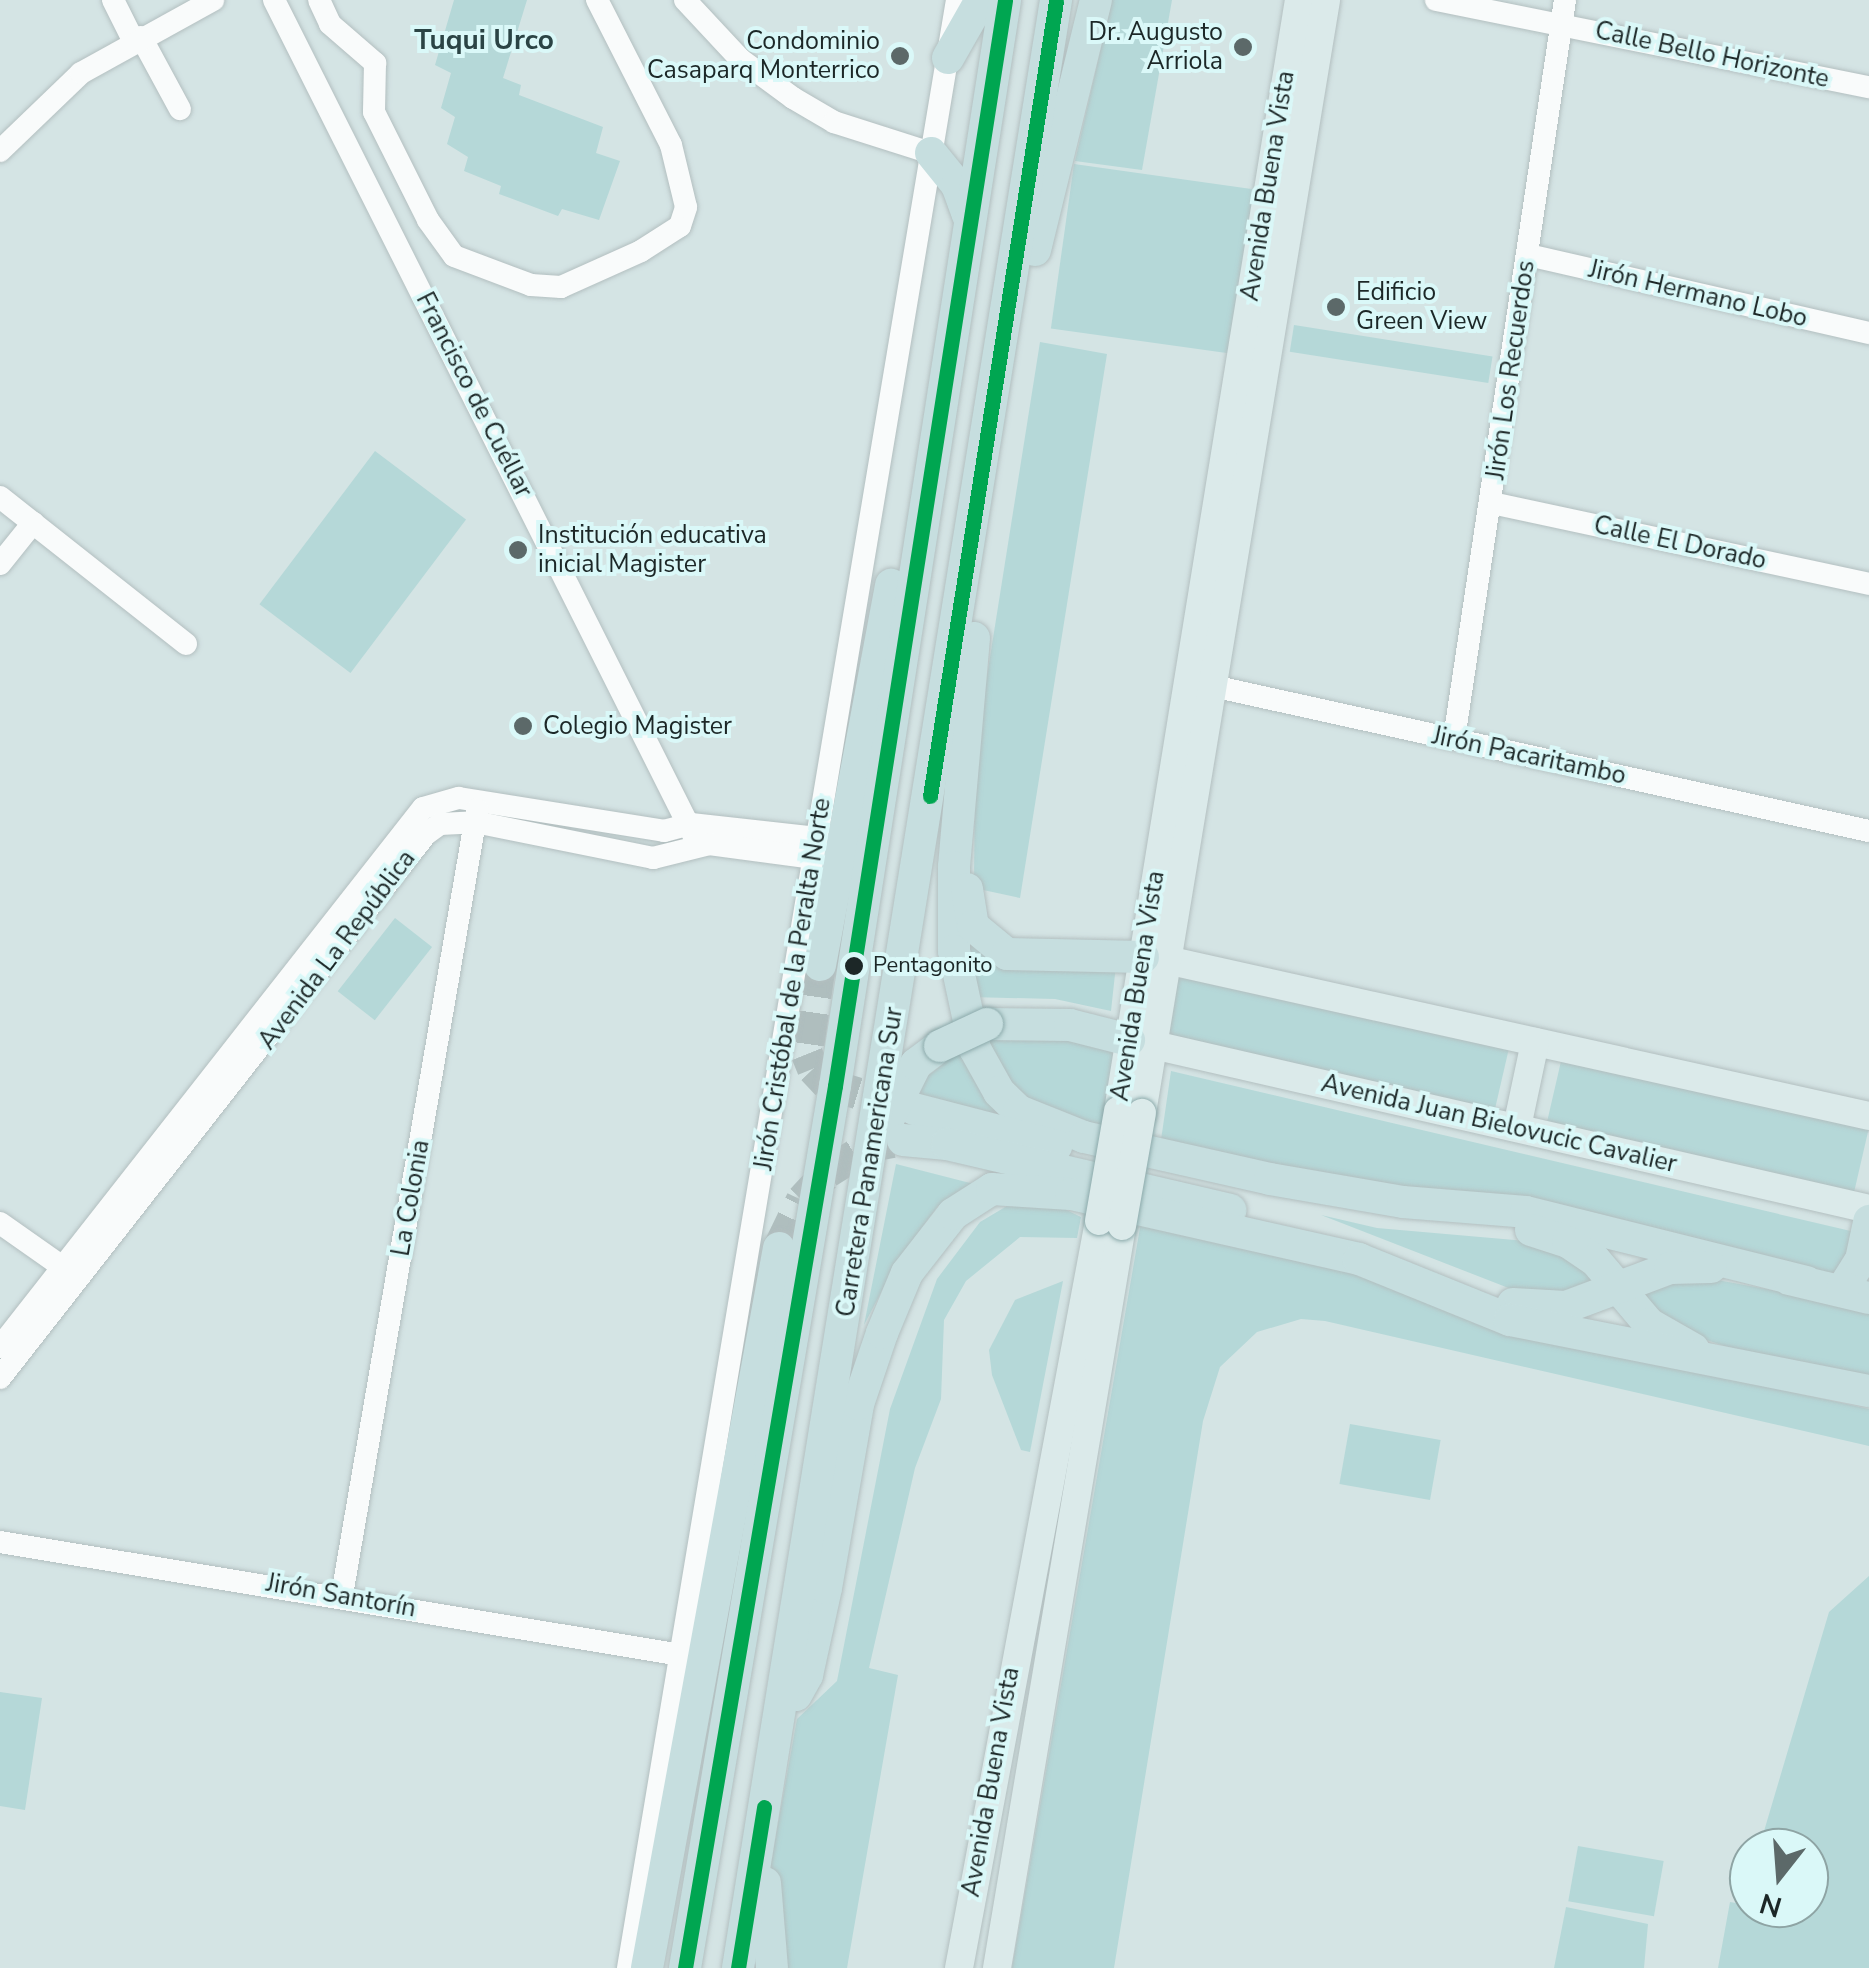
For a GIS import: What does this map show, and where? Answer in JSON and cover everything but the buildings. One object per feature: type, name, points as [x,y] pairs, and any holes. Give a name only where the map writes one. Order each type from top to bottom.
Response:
[{"type":"highway","points":[[948,58],[980,0]]},
{"type":"highway","name":"Carretera Panamericana Sur","points":[[685,1968],[835,1086],[968,216],[1005,0]]},
{"type":"highway","name":"Carretera Panamericana Sur","points":[[738,1968],[976,517],[1056,0]]},
{"type":"highway","points":[[995,399],[1096,0]]},
{"type":"highway","points":[[930,152],[956,185],[968,216]]},
{"type":"highway","points":[[820,965],[903,526],[925,494]]},
{"type":"highway","points":[[976,517],[966,898],[972,926],[1000,951],[1026,958],[1156,957]]},
{"type":"highway","points":[[974,662],[954,867],[954,951],[975,1050],[999,1092],[1019,1111],[1084,1137],[1270,1179],[1403,1202],[1526,1212],[1856,1294],[1869,1220]]},
{"type":"highway","points":[[854,1256],[877,1147],[904,1080],[940,1046],[987,1024],[1070,1025],[1141,1042]]},
{"type":"highway","points":[[1803,1383],[1669,1338],[1619,1288],[1582,1251],[1540,1232],[1324,1207],[908,1125],[947,1144],[1325,1232],[1529,1307],[1566,1307],[1619,1288],[1670,1268],[1705,1266],[1806,1282]]},
{"type":"highway","points":[[776,1729],[807,1675],[858,1404],[882,1334],[908,1273],[930,1243],[953,1214],[992,1189],[1071,1194],[1359,1260],[1510,1320],[1803,1383],[1869,1391]]},
{"type":"highway","points":[[647,1968],[779,1248]]},
{"type":"highway","points":[[760,1833],[772,1968]]},
{"type":"main road","name":"Avenida Buena Vista","points":[[997,1968],[1050,1653],[1110,1224],[1263,293],[1299,0]]},
{"type":"main road","name":"Avenida Buena Vista","points":[[1263,293],[1326,0]]},
{"type":"main road","points":[[1156,957],[1869,1116]]},
{"type":"main road","name":"Avenida Juan Bielovucic Cavalier","points":[[1141,1042],[1869,1209]]},
{"type":"main road","points":[[1516,1128],[1534,1042]]},
{"type":"main road","name":"Avenida Buena Vista","points":[[959,1968],[1016,1644],[1110,1224]]},
{"type":"main road","points":[[1016,1644],[1050,1653]]},
{"type":"street","points":[[113,0],[180,109]]},
{"type":"street","points":[[0,151],[66,85],[137,38],[213,0]]},
{"type":"street","name":"Francisco de Cuéllar","points":[[274,0],[694,835]]},
{"type":"street","points":[[319,0],[342,35],[376,63],[374,112],[428,220],[454,256],[532,285],[560,287],[642,251],[680,226],[686,207],[672,145],[597,0]]},
{"type":"street","points":[[685,0],[740,59],[793,98],[834,122],[930,152]]},
{"type":"street","name":"Jirón Cristóbal de la Peralta Norte","points":[[628,1968],[957,0]]},
{"type":"street","name":"Calle Bello Horizonte","points":[[1436,0],[1869,87]]},
{"type":"street","name":"Jirón Los Recuerdos","points":[[1454,740],[1566,0]]},
{"type":"street","points":[[302,57],[342,35]]},
{"type":"street","name":"Jirón Hermano Lobo","points":[[1528,255],[1869,333]]},
{"type":"street","points":[[0,497],[186,644]]},
{"type":"street","name":"Calle El Dorado","points":[[1492,502],[1869,584]]},
{"type":"street","points":[[0,564],[32,523]]},
{"type":"street","name":"Jirón Pacaritambo","points":[[1201,683],[1869,832]]},
{"type":"street","name":"Avenida La República","points":[[0,1378],[71,1274],[411,818],[439,800],[476,812],[816,848]]},
{"type":"street","name":"La Colonia","points":[[342,1595],[476,812]]},
{"type":"street","points":[[0,1223],[71,1274]]},
{"type":"street","name":"Avenida La República","points":[[0,1347],[71,1274]]},
{"type":"street","name":"Jirón Santorín","points":[[0,1542],[342,1595],[681,1655]]},
{"type":"shaded area","points":[[454,0],[527,0],[503,78],[521,85],[519,95],[603,127],[596,153],[620,161],[599,220],[562,209],[558,216],[499,194],[501,186],[464,171],[468,157],[447,144],[455,117],[441,108],[451,73],[435,65]]},
{"type":"shaded area","points":[[1112,0],[1172,0],[1142,170],[1075,161]]},
{"type":"shaded area","points":[[1074,164],[1253,189],[1230,354],[1051,328]]},
{"type":"shaded area","points":[[1294,325],[1493,356],[1488,383],[1290,352]]},
{"type":"shaded area","points":[[1040,342],[1107,354],[1020,898],[974,888],[975,752]]},
{"type":"shaded area","points":[[375,451],[466,520],[350,673],[259,604]]},
{"type":"shaded area","points":[[395,918],[432,947],[375,1020],[338,991]]},
{"type":"shaded area","points":[[961,940],[1116,965],[1111,1011],[1055,999],[970,997]]},
{"type":"shaded area","points":[[1175,970],[1509,1047],[1494,1113],[1160,1036]]},
{"type":"shaded area","points":[[1050,1032],[1123,1046],[1111,1127],[1054,1116],[1008,1084],[982,1040]]},
{"type":"shaded area","points":[[962,1049],[1027,1125],[916,1097],[920,1082]]},
{"type":"shaded area","points":[[1562,1057],[1869,1128],[1853,1196],[1546,1125]]},
{"type":"shaded area","points":[[1171,1071],[1855,1232],[1845,1278],[1364,1190],[1161,1140]]},
{"type":"shaded area","points":[[896,1164],[974,1184],[938,1206],[898,1260],[864,1325]]},
{"type":"shaded area","points":[[1012,1203],[1052,1203],[1081,1217],[1077,1238],[1020,1237],[966,1281],[944,1320],[941,1399],[915,1468],[869,1668],[898,1675],[847,1968],[779,1968],[771,1863],[797,1719],[837,1681],[890,1409],[937,1279],[980,1222]]},
{"type":"shaded area","points":[[1321,1215],[1377,1228],[1527,1241],[1553,1247],[1593,1273],[1588,1290],[1524,1294]]},
{"type":"shaded area","points":[[1141,1222],[1370,1273],[1493,1326],[1869,1409],[1869,1446],[1325,1321],[1301,1319],[1257,1332],[1220,1367],[1203,1421],[1114,1968],[1012,1968]]},
{"type":"shaded area","points":[[1690,1275],[1869,1308],[1869,1376],[1772,1362],[1677,1330],[1637,1287]]},
{"type":"shaded area","points":[[1063,1281],[1030,1452],[1021,1450],[992,1375],[989,1350],[1015,1300]]},
{"type":"shaded area","points":[[1350,1424],[1441,1440],[1430,1500],[1339,1484]]},
{"type":"shaded area","points":[[1869,1576],[1869,1968],[1718,1968],[1729,1908],[1729,1928],[1829,1928],[1829,1828],[1765,1828],[1829,1612]]},
{"type":"shaded area","points":[[0,1692],[42,1698],[25,1810],[0,1806]]},
{"type":"shaded area","points":[[1578,1846],[1664,1861],[1654,1916],[1568,1901]]},
{"type":"shaded area","points":[[1566,1907],[1648,1924],[1644,1968],[1554,1968]]},
{"type":"tunnel","points":[[820,965],[807,1054],[813,1069],[827,1084],[902,1107]]},
{"type":"tunnel","points":[[779,1248],[802,1200],[828,1172],[870,1146],[893,1142]]},
{"type":"transit line","points":[[685,1968],[835,1086],[1005,0]]},
{"type":"transit line","points":[[930,796],[1056,1]]},
{"type":"transit line","points":[[738,1968],[764,1807]]},
{"type":"place","name":"Dr. Augusto Arriola","points":[[1243,47]]},
{"type":"place","name":"Condominio Casaparq Monterrico","points":[[900,56]]},
{"type":"place","name":"Edificio Green View","points":[[1336,307]]},
{"type":"place","name":"Institución educativa inicial Magister","points":[[518,550]]},
{"type":"place","name":"Colegio Magister","points":[[523,726]]},
{"type":"place","name":"Pentagonito","points":[[854,966]]},
{"type":"district","name":"Tuqui Urco","points":[[484,40]]}]
